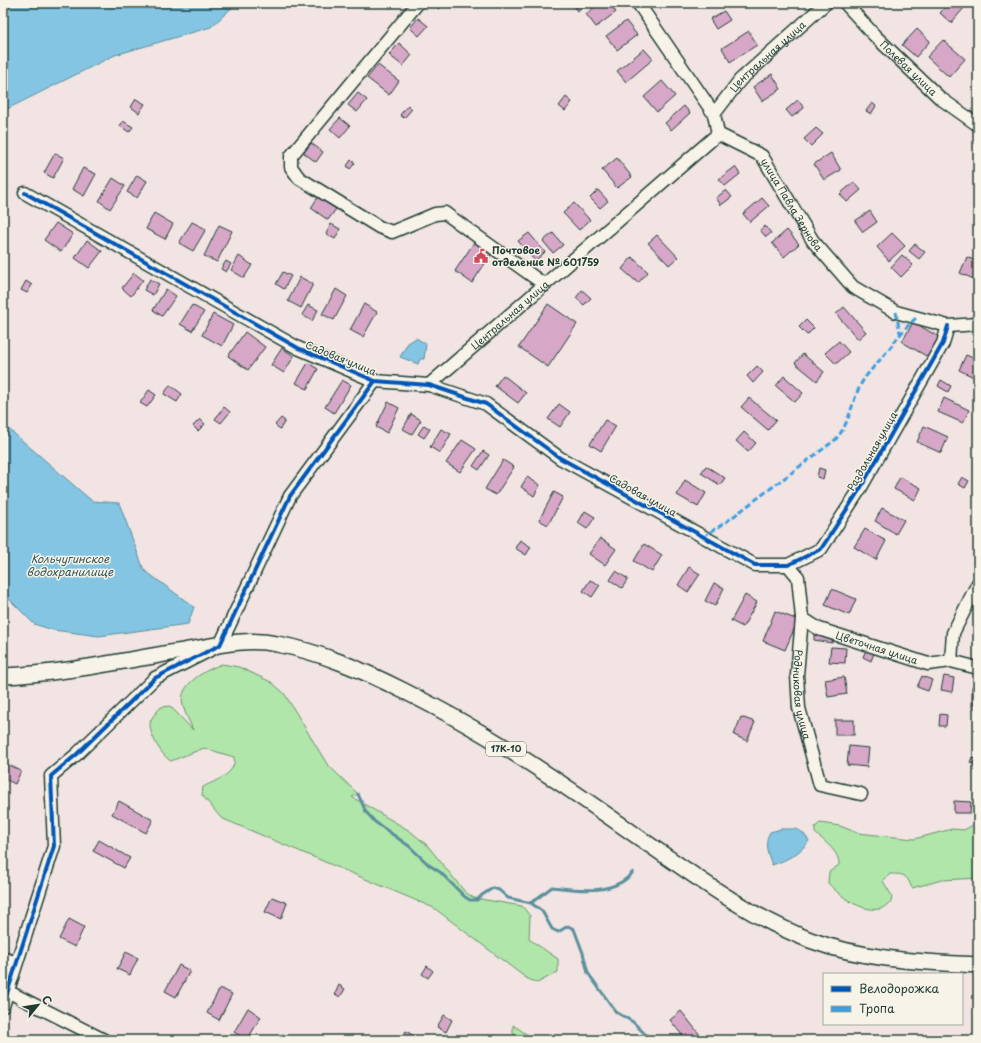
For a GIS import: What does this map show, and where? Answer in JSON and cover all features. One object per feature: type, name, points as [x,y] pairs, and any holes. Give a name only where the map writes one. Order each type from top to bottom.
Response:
[{"type":"main road","name":"17К-10","points":[[3,676],[69,670],[245,641],[262,641],[294,647],[348,665],[427,702],[552,777],[715,890],[759,916],[810,940],[864,955],[902,961],[978,965]]},
{"type":"street","points":[[418,3],[291,156],[291,167],[300,178],[379,227],[392,232],[435,214],[445,213],[545,285]]},
{"type":"street","points":[[638,3],[714,114],[718,134]]},
{"type":"street","name":"Центральная улица","points":[[714,114],[740,80],[826,3]]},
{"type":"street","name":"Полевая улица","points":[[845,3],[875,36],[940,98],[978,125]]},
{"type":"street","name":"Центральная улица","points":[[429,385],[718,134]]},
{"type":"street","name":"улица Павла Зернова","points":[[718,134],[762,156],[813,241],[853,287],[896,312],[948,326],[978,324]]},
{"type":"street","name":"Садовая улица","points":[[25,194],[298,348],[375,381],[429,385],[486,404],[560,458],[755,565],[788,565]]},
{"type":"street","name":"Раздольная улица","points":[[788,565],[821,549],[860,489],[943,343],[948,326]]},
{"type":"street","points":[[3,1006],[9,992],[16,963],[54,846],[51,776],[76,755],[155,678],[220,645],[290,496],[375,381]]},
{"type":"street","name":"Родниковая улица","points":[[788,565],[798,578],[802,618],[796,675],[799,708],[820,785],[861,794]]},
{"type":"street","points":[[951,661],[953,633],[978,583]]},
{"type":"street","name":"Цветочная улица","points":[[802,618],[819,629],[928,664],[951,661],[978,668]]},
{"type":"street","points":[[3,958],[16,963]]},
{"type":"street","points":[[9,992],[104,1040]]},
{"type":"green space","points":[[222,664],[239,667],[271,682],[284,693],[327,764],[358,794],[352,797],[410,831],[427,845],[465,892],[474,898],[522,906],[530,916],[529,939],[558,959],[558,972],[537,983],[526,978],[434,908],[221,818],[202,795],[203,787],[229,772],[234,763],[234,757],[204,748],[171,761],[159,749],[153,736],[150,724],[152,718],[161,707],[170,706],[193,730],[183,706],[182,698],[184,691],[194,679],[201,674]]},
{"type":"green space","points":[[978,822],[978,878],[942,880],[912,888],[906,877],[898,874],[890,874],[883,881],[892,896],[891,902],[880,909],[858,906],[845,898],[828,883],[829,872],[839,865],[839,860],[831,847],[815,833],[815,827],[820,823],[840,826],[858,833],[914,839],[952,829],[964,830]]},
{"type":"green space","points":[[513,1025],[535,1040],[517,1040],[513,1033]]},
{"type":"water","points":[[3,3],[237,3],[211,27],[115,55],[3,111]]},
{"type":"water","points":[[416,338],[426,344],[424,359],[420,359],[418,364],[400,357],[408,343]]},
{"type":"water","name":"Кольчугинское водохранилище","points":[[3,424],[92,501],[119,503],[144,570],[194,607],[188,624],[99,636],[53,630],[34,624],[6,596],[3,595]]},
{"type":"water","points":[[781,829],[798,830],[803,833],[809,841],[801,850],[792,856],[772,865],[767,849],[768,836],[770,832]]},
{"type":"building","points":[[432,3],[444,3],[439,9]]},
{"type":"building","points":[[572,3],[588,3],[578,11]]},
{"type":"building","points":[[600,3],[609,3],[616,12],[596,27],[586,14]]},
{"type":"building","points":[[949,3],[958,3],[964,8],[951,23],[940,13]]},
{"type":"building","points":[[724,11],[730,20],[716,29],[710,19]]},
{"type":"building","points":[[418,18],[428,26],[419,36],[410,28]]},
{"type":"building","points":[[626,21],[637,35],[617,50],[606,36]]},
{"type":"building","points":[[917,29],[930,41],[916,57],[902,45]]},
{"type":"building","points":[[749,31],[757,45],[730,62],[722,48]]},
{"type":"building","points":[[943,40],[965,59],[949,77],[927,57]]},
{"type":"building","points":[[399,43],[412,55],[403,66],[389,55]]},
{"type":"building","points":[[644,49],[653,59],[626,82],[617,71]]},
{"type":"building","points":[[378,65],[399,81],[389,95],[367,78]]},
{"type":"building","points":[[772,74],[781,89],[762,101],[753,87]]},
{"type":"building","points":[[662,81],[675,96],[657,112],[644,97]]},
{"type":"building","points":[[358,93],[367,100],[357,112],[348,105]]},
{"type":"building","points":[[566,97],[572,102],[565,111],[559,106]]},
{"type":"building","points":[[136,99],[145,104],[139,113],[131,107]]},
{"type":"building","points":[[798,100],[804,108],[792,117],[786,110]]},
{"type":"building","points":[[872,103],[876,106],[871,114],[866,111]]},
{"type":"building","points":[[408,105],[412,109],[404,118],[400,115]]},
{"type":"building","points":[[684,106],[690,113],[671,130],[665,123]]},
{"type":"building","points":[[340,118],[350,126],[340,138],[330,129]]},
{"type":"building","points":[[123,121],[133,127],[129,132],[120,126]]},
{"type":"building","points":[[816,128],[823,134],[811,146],[804,139]]},
{"type":"building","points":[[311,143],[323,152],[316,162],[304,153]]},
{"type":"building","points":[[55,153],[64,158],[53,178],[44,173]]},
{"type":"building","points":[[831,153],[841,170],[824,180],[814,164]]},
{"type":"building","points":[[617,158],[632,177],[617,188],[602,170]]},
{"type":"building","points":[[351,160],[355,163],[350,169],[347,166]]},
{"type":"building","points":[[735,167],[740,174],[725,186],[719,179]]},
{"type":"building","points":[[83,168],[96,174],[84,196],[72,189]]},
{"type":"building","points":[[137,175],[147,181],[137,198],[127,192]]},
{"type":"building","points":[[113,178],[125,186],[110,209],[99,201]]},
{"type":"building","points":[[854,182],[861,190],[847,202],[840,194]]},
{"type":"building","points":[[598,190],[608,201],[600,208],[590,198]]},
{"type":"building","points":[[726,190],[732,197],[721,205],[716,198]]},
{"type":"building","points":[[318,197],[336,209],[328,220],[311,208]]},
{"type":"building","points":[[762,198],[769,206],[750,222],[743,214]]},
{"type":"building","points":[[574,203],[590,220],[579,230],[563,213]]},
{"type":"building","points":[[978,209],[978,221],[974,220]]},
{"type":"building","points":[[870,211],[877,222],[863,232],[855,221]]},
{"type":"building","points":[[154,213],[173,224],[165,239],[146,229]]},
{"type":"building","points":[[192,222],[206,229],[193,251],[179,243]]},
{"type":"building","points":[[56,223],[73,234],[61,252],[44,240]]},
{"type":"building","points":[[331,224],[340,229],[335,239],[326,234]]},
{"type":"building","points":[[219,225],[232,231],[217,262],[204,256]]},
{"type":"building","points":[[765,226],[771,233],[766,237],[760,230]]},
{"type":"building","points":[[787,230],[799,244],[784,257],[772,243]]},
{"type":"building","points":[[529,233],[545,252],[535,261],[518,241]]},
{"type":"building","points":[[553,233],[563,245],[553,253],[543,241]]},
{"type":"building","points":[[892,233],[905,246],[889,261],[877,247]]},
{"type":"building","points":[[657,235],[678,257],[669,265],[648,243]]},
{"type":"building","points":[[87,240],[102,251],[89,268],[75,258]]},
{"type":"building","points":[[475,241],[492,253],[472,283],[455,271]]},
{"type":"building","points":[[915,244],[925,252],[919,259],[909,251]]},
{"type":"building","points":[[902,255],[913,265],[901,277],[891,267]]},
{"type":"building","points":[[239,256],[252,265],[244,278],[231,270]]},
{"type":"building","points":[[632,257],[648,272],[638,283],[622,269]]},
{"type":"building","points":[[967,257],[978,262],[976,280],[960,273]]},
{"type":"building","points":[[226,261],[231,264],[226,272],[221,269]]},
{"type":"building","points":[[283,272],[291,276],[284,289],[276,284]]},
{"type":"building","points":[[134,273],[143,280],[131,296],[122,288]]},
{"type":"building","points":[[300,277],[313,284],[301,308],[288,301]]},
{"type":"building","points":[[150,279],[159,284],[153,295],[144,290]]},
{"type":"building","points":[[26,281],[32,285],[27,293],[21,290]]},
{"type":"building","points":[[166,289],[176,296],[162,316],[153,310]]},
{"type":"building","points":[[336,289],[347,296],[334,320],[322,314]]},
{"type":"building","points":[[582,290],[591,298],[584,305],[576,298]]},
{"type":"building","points":[[364,304],[377,312],[363,337],[350,330]]},
{"type":"building","points":[[548,304],[577,324],[548,367],[519,347]]},
{"type":"building","points":[[192,305],[204,312],[192,331],[180,324]]},
{"type":"building","points":[[308,305],[318,310],[312,321],[302,315]]},
{"type":"building","points":[[844,307],[866,332],[858,339],[836,314]]},
{"type":"building","points":[[213,314],[233,325],[222,346],[202,335]]},
{"type":"building","points":[[806,320],[814,328],[807,335],[799,327]]},
{"type":"building","points":[[913,322],[939,337],[928,357],[902,342]]},
{"type":"building","points":[[245,332],[265,347],[248,370],[228,356]]},
{"type":"building","points":[[839,341],[849,352],[836,364],[825,353]]},
{"type":"building","points":[[282,348],[294,356],[284,373],[271,365]]},
{"type":"building","points":[[803,354],[824,372],[817,381],[795,363]]},
{"type":"building","points":[[966,355],[978,360],[978,379],[959,370]]},
{"type":"building","points":[[308,363],[318,369],[307,389],[296,383]]},
{"type":"building","points":[[757,366],[763,372],[753,383],[747,376]]},
{"type":"building","points":[[503,375],[526,393],[518,403],[495,386]]},
{"type":"building","points":[[784,376],[803,393],[795,402],[776,386]]},
{"type":"building","points":[[342,380],[351,385],[334,413],[325,407]]},
{"type":"building","points":[[941,380],[951,386],[948,392],[938,386]]},
{"type":"building","points":[[170,385],[182,394],[177,402],[164,394]]},
{"type":"building","points":[[149,390],[156,395],[147,407],[140,403]]},
{"type":"building","points":[[749,398],[776,420],[768,430],[741,407]]},
{"type":"building","points":[[944,398],[969,410],[963,423],[938,412]]},
{"type":"building","points":[[388,402],[399,408],[387,433],[376,427]]},
{"type":"building","points":[[559,404],[570,412],[560,427],[548,419]]},
{"type":"building","points":[[224,407],[230,412],[221,423],[215,419]]},
{"type":"building","points":[[411,414],[421,420],[412,434],[403,429]]},
{"type":"building","points":[[281,418],[285,421],[280,429],[275,425]]},
{"type":"building","points":[[200,419],[205,424],[198,431],[193,426]]},
{"type":"building","points":[[605,420],[616,426],[601,451],[590,444]]},
{"type":"building","points":[[424,425],[430,429],[424,438],[418,434]]},
{"type":"building","points":[[924,426],[948,437],[941,453],[917,442]]},
{"type":"building","points":[[441,429],[451,434],[440,453],[430,447]]},
{"type":"building","points":[[744,432],[756,443],[748,452],[736,441]]},
{"type":"building","points":[[462,440],[476,449],[460,472],[446,463]]},
{"type":"building","points":[[483,451],[489,455],[479,470],[473,466]]},
{"type":"building","points":[[503,460],[514,467],[496,495],[485,489]]},
{"type":"building","points":[[706,466],[725,478],[720,485],[701,473]]},
{"type":"building","points":[[819,468],[825,470],[823,479],[817,477]]},
{"type":"building","points":[[527,477],[540,485],[534,496],[521,487]]},
{"type":"building","points":[[900,477],[921,488],[915,500],[894,489]]},
{"type":"building","points":[[962,477],[969,481],[965,488],[958,484]]},
{"type":"building","points":[[685,480],[706,493],[698,507],[677,495]]},
{"type":"building","points":[[554,492],[563,497],[548,525],[539,520]]},
{"type":"building","points":[[882,508],[904,520],[896,534],[875,521]]},
{"type":"building","points":[[585,511],[595,517],[587,529],[578,523]]},
{"type":"building","points":[[865,529],[886,541],[876,560],[854,547]]},
{"type":"building","points":[[600,538],[616,549],[605,565],[589,554]]},
{"type":"building","points":[[520,540],[531,547],[526,555],[515,548]]},
{"type":"building","points":[[644,544],[662,555],[652,572],[634,561]]},
{"type":"building","points":[[689,567],[700,574],[688,592],[678,585]]},
{"type":"building","points":[[616,571],[628,579],[622,588],[610,580]]},
{"type":"building","points":[[590,580],[600,585],[592,597],[583,591]]},
{"type":"building","points":[[714,583],[724,588],[715,606],[705,601]]},
{"type":"building","points":[[832,589],[856,599],[849,615],[825,605]]},
{"type":"building","points":[[745,595],[757,602],[743,627],[731,621]]},
{"type":"building","points":[[775,611],[798,620],[785,650],[763,641]]},
{"type":"building","points":[[814,635],[833,637],[832,643],[814,640]]},
{"type":"building","points":[[831,647],[846,648],[845,663],[829,662]]},
{"type":"building","points":[[866,650],[874,653],[871,661],[863,657]]},
{"type":"building","points":[[922,676],[932,680],[928,691],[917,687]]},
{"type":"building","points":[[944,676],[954,678],[952,692],[941,690]]},
{"type":"building","points":[[844,677],[847,694],[828,697],[825,680]]},
{"type":"building","points":[[972,687],[978,687],[978,708],[972,708]]},
{"type":"building","points":[[940,714],[947,715],[946,726],[939,726]]},
{"type":"building","points":[[741,717],[755,722],[747,741],[734,735]]},
{"type":"building","points":[[835,720],[854,720],[854,735],[835,735]]},
{"type":"building","points":[[849,746],[869,748],[867,767],[847,765]]},
{"type":"building","points":[[972,757],[978,759],[978,765],[970,763]]},
{"type":"building","points":[[3,762],[21,771],[15,784],[3,778]]},
{"type":"building","points":[[119,801],[153,820],[146,833],[112,814]]},
{"type":"building","points":[[954,801],[971,802],[970,813],[954,813]]},
{"type":"building","points":[[99,840],[130,858],[124,868],[93,851]]},
{"type":"building","points":[[272,897],[287,903],[281,919],[265,912]]},
{"type":"building","points":[[69,919],[84,927],[75,947],[59,939]]},
{"type":"building","points":[[126,952],[138,958],[130,975],[117,969]]},
{"type":"building","points":[[179,965],[190,971],[176,997],[165,991]]},
{"type":"building","points":[[427,966],[433,971],[428,978],[422,974]]},
{"type":"building","points":[[339,985],[345,989],[340,997],[335,994]]},
{"type":"building","points":[[220,988],[232,994],[219,1020],[207,1013]]},
{"type":"building","points":[[248,1008],[261,1017],[247,1040],[234,1032]]},
{"type":"building","points":[[681,1011],[704,1040],[686,1040],[670,1020]]},
{"type":"building","points":[[444,1015],[452,1020],[446,1032],[437,1027]]},
{"type":"building","points":[[406,1031],[414,1036],[412,1040],[401,1040]]},
{"type":"building","points":[[282,1034],[292,1040],[279,1040]]},
{"type":"waterway","points":[[358,794],[366,812],[375,822],[409,846],[470,900],[477,900],[493,888],[499,890],[508,898],[531,903],[552,887],[584,890],[606,888],[625,880],[633,872]]},
{"type":"waterway","points":[[531,903],[542,911],[552,929],[558,932],[568,926],[574,929],[583,953],[588,973],[616,1012],[633,1022],[647,1036],[660,1039]]},
{"type":"marked path","points":[[896,312],[900,333]]},
{"type":"marked path","points":[[703,537],[726,522],[835,440],[844,427],[863,380],[903,331],[916,318]]},
{"type":"cycle path","points":[[25,193],[298,348],[375,381],[429,385],[486,404],[560,458],[755,565],[788,565],[821,549],[860,489],[943,343],[948,326]]},
{"type":"cycle path","points":[[3,1006],[54,846],[51,776],[76,755],[155,678],[220,645],[290,496],[375,381]]},
{"type":"place","name":"Почтовое отделение № 601759","points":[[481,256]]}]
